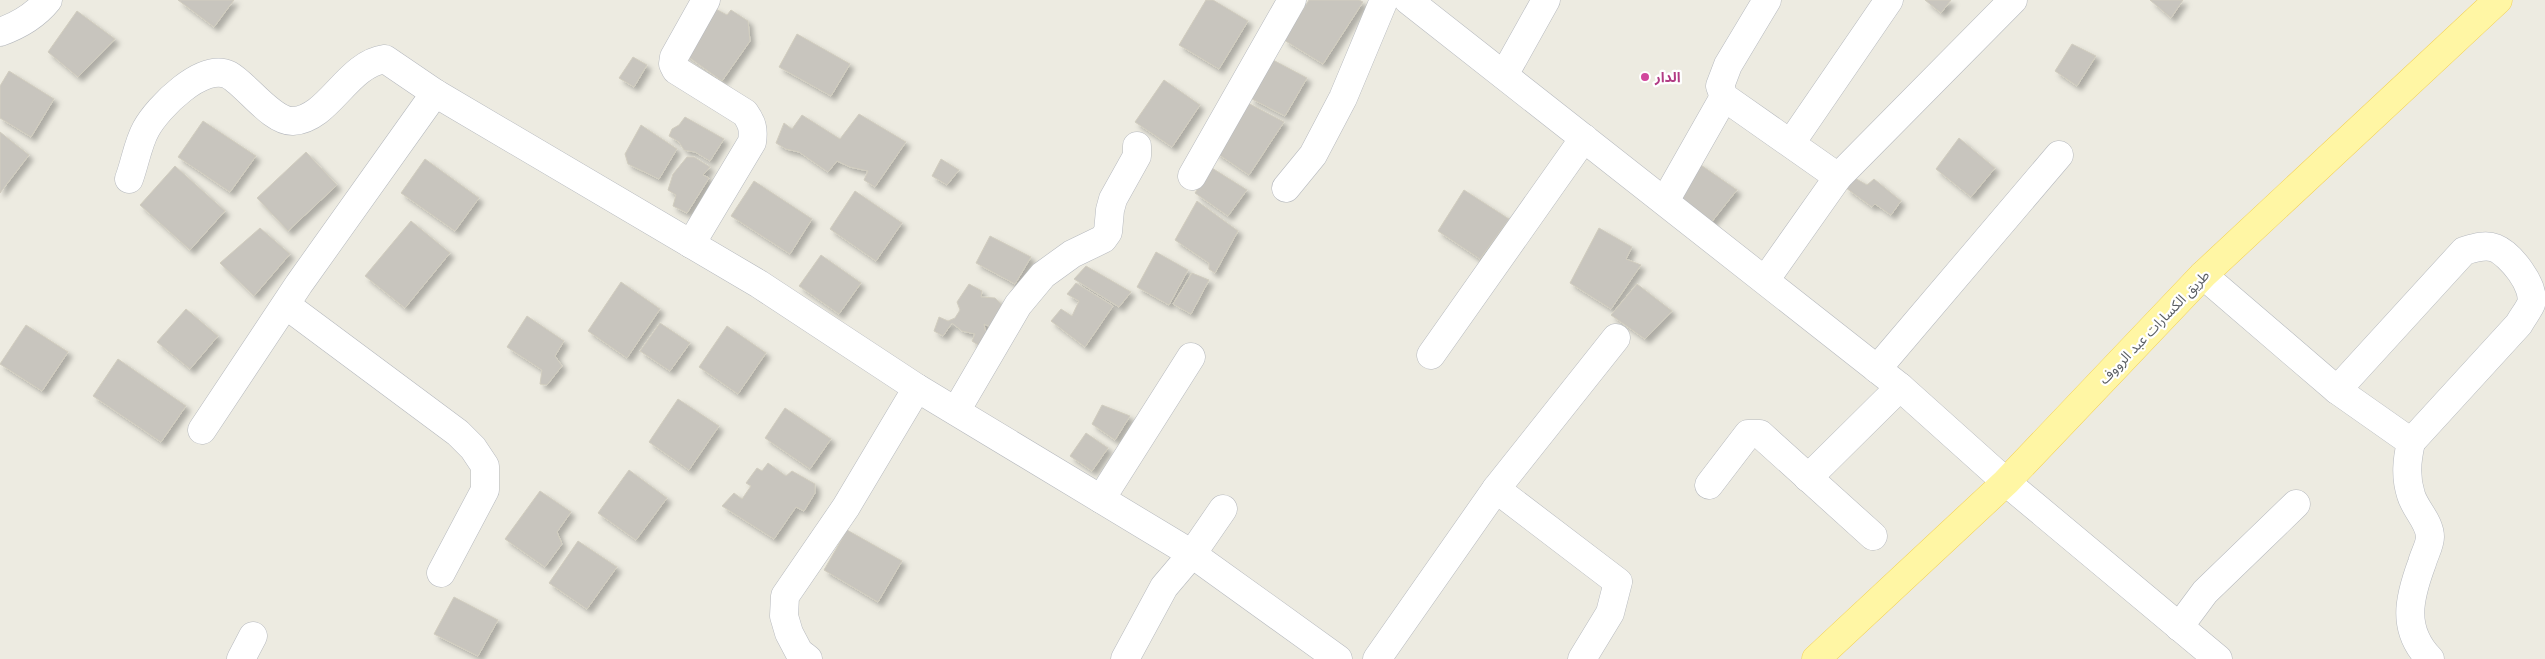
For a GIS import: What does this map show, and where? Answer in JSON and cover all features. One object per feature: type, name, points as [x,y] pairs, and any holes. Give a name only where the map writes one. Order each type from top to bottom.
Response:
[{"type":"main road","name":"طريق الكسارات عبد الرووف","points":[[1816,659],[2006,482],[2203,275],[2498,0]]},
{"type":"street","points":[[0,32],[16,27],[37,14],[48,0]]},
{"type":"street","points":[[691,244],[752,142],[753,133],[752,124],[744,113],[676,70],[673,64],[674,57],[706,0]]},
{"type":"street","points":[[1192,176],[1292,0]]},
{"type":"street","points":[[1286,188],[1313,155],[1343,98],[1384,0]]},
{"type":"street","points":[[1408,0],[1900,387],[2006,482],[2218,659]]},
{"type":"street","points":[[1504,75],[1546,0]]},
{"type":"street","points":[[1767,0],[1728,66],[1720,86],[1724,97],[1791,142],[1838,177]]},
{"type":"street","points":[[1791,142],[1890,0]]},
{"type":"street","points":[[1766,280],[1838,177],[2013,0]]},
{"type":"street","points":[[129,179],[146,129],[166,102],[200,77],[216,71],[229,75],[274,114],[291,121],[308,117],[357,72],[374,60],[385,59],[435,93],[759,284],[917,388],[1192,554],[1338,659]]},
{"type":"street","points":[[202,430],[286,305],[435,93]]},
{"type":"street","points":[[1665,201],[1724,97]]},
{"type":"street","points":[[1431,355],[1584,138]]},
{"type":"street","points":[[956,411],[1018,305],[1043,275],[1072,254],[1103,239],[1108,232],[1110,210],[1137,156],[1137,146]]},
{"type":"street","points":[[1877,369],[2059,155]]},
{"type":"street","points":[[2337,390],[2464,251],[2478,246],[2495,248],[2519,267],[2529,288],[2531,302],[2519,324],[2411,442],[2406,468],[2411,496],[2428,526],[2430,537],[2410,593],[2409,610],[2419,647],[2430,659]]},
{"type":"street","points":[[2203,275],[2337,390],[2411,442]]},
{"type":"street","points":[[286,305],[458,433],[473,448],[485,466],[485,490],[441,573]]},
{"type":"street","points":[[1377,659],[1496,489],[1616,338]]},
{"type":"street","points":[[1101,499],[1191,357]]},
{"type":"street","points":[[1808,478],[1900,387]]},
{"type":"street","points":[[808,659],[799,652],[790,634],[784,616],[785,596],[846,507],[917,388]]},
{"type":"street","points":[[1709,485],[1748,434],[1760,434],[1873,536]]},
{"type":"street","points":[[1496,489],[1618,582],[1610,614],[1582,659]]},
{"type":"street","points":[[2179,627],[2206,592],[2296,504]]},
{"type":"street","points":[[1126,659],[1164,587],[1192,554],[1223,509]]},
{"type":"building","points":[[178,0],[234,0],[214,27]]},
{"type":"building","points":[[1206,0],[1213,0],[1248,21],[1219,69],[1179,45]]},
{"type":"building","points":[[1309,0],[1359,0],[1363,2],[1323,64],[1284,40]]},
{"type":"building","points":[[1925,0],[1951,0],[1941,13]]},
{"type":"building","points":[[2150,0],[2183,0],[2171,18]]},
{"type":"building","points":[[712,7],[727,15],[731,10],[748,21],[750,41],[722,81],[683,53]]},
{"type":"building","points":[[77,11],[115,39],[78,77],[48,52]]},
{"type":"building","points":[[797,34],[850,64],[831,96],[779,67]]},
{"type":"building","points":[[2072,44],[2096,56],[2077,86],[2055,71]]},
{"type":"building","points":[[633,57],[647,65],[634,87],[619,78]]},
{"type":"building","points":[[1273,60],[1307,78],[1285,116],[1250,98]]},
{"type":"building","points":[[9,71],[54,99],[31,137],[0,118],[0,86]]},
{"type":"building","points":[[1164,80],[1200,105],[1172,147],[1135,122]]},
{"type":"building","points":[[1246,102],[1284,122],[1249,175],[1215,152]]},
{"type":"building","points":[[859,114],[906,142],[875,187],[864,180],[868,171],[850,167],[837,161],[828,172],[799,152],[786,149],[776,143],[784,123],[792,129],[802,115],[840,139]]},
{"type":"building","points":[[685,117],[724,139],[710,161],[695,152],[684,150],[679,142],[669,136],[672,129],[679,125]]},
{"type":"building","points":[[203,121],[256,156],[230,192],[178,157]]},
{"type":"building","points":[[641,125],[677,149],[659,179],[628,164],[625,154]]},
{"type":"building","points":[[0,132],[29,155],[0,193]]},
{"type":"building","points":[[1959,138],[1995,168],[1971,197],[1936,169]]},
{"type":"building","points":[[306,152],[337,185],[288,231],[257,198]]},
{"type":"building","points":[[687,157],[694,157],[710,167],[703,175],[709,178],[687,213],[673,206],[676,195],[668,190],[673,174]]},
{"type":"building","points":[[425,159],[479,198],[455,231],[401,193]]},
{"type":"building","points":[[941,159],[959,170],[947,185],[932,176]]},
{"type":"building","points":[[1698,163],[1737,190],[1710,224],[1676,193]]},
{"type":"building","points":[[175,166],[225,211],[190,250],[140,205]]},
{"type":"building","points":[[1212,168],[1247,190],[1228,216],[1195,193]]},
{"type":"building","points":[[1853,177],[1867,185],[1874,179],[1901,201],[1891,215],[1875,204],[1872,207],[1846,188]]},
{"type":"building","points":[[754,181],[812,219],[790,254],[731,216]]},
{"type":"building","points":[[1464,190],[1509,219],[1480,259],[1438,231]]},
{"type":"building","points":[[855,191],[902,223],[876,261],[830,229]]},
{"type":"building","points":[[1197,201],[1238,231],[1215,273],[1209,269],[1209,263],[1175,240]]},
{"type":"building","points":[[411,221],[450,253],[405,308],[365,276]]},
{"type":"building","points":[[260,228],[290,254],[254,296],[220,263]]},
{"type":"building","points":[[1599,228],[1632,247],[1626,259],[1641,265],[1611,309],[1570,283]]},
{"type":"building","points":[[990,236],[1031,257],[1015,284],[976,263]]},
{"type":"building","points":[[1156,252],[1188,270],[1169,305],[1137,287]]},
{"type":"building","points":[[821,255],[861,283],[839,314],[799,286]]},
{"type":"building","points":[[1086,266],[1131,292],[1119,307],[1074,279]]},
{"type":"building","points":[[1192,273],[1209,280],[1191,314],[1173,304]]},
{"type":"building","points":[[621,282],[660,309],[627,358],[588,331]]},
{"type":"building","points":[[1076,283],[1113,306],[1085,347],[1051,321],[1061,309],[1072,316],[1079,301],[1067,294]]},
{"type":"building","points":[[969,284],[982,291],[981,297],[995,298],[1002,305],[993,328],[984,324],[985,330],[996,335],[990,353],[972,341],[975,334],[962,331],[952,323],[943,336],[934,331],[939,317],[948,321],[955,318],[960,310],[957,302]]},
{"type":"building","points":[[1637,284],[1672,311],[1645,339],[1611,315]]},
{"type":"building","points":[[186,309],[218,336],[190,369],[157,342]]},
{"type":"building","points":[[527,316],[564,341],[555,356],[562,366],[547,385],[540,384],[542,370],[507,347]]},
{"type":"building","points":[[660,323],[690,343],[670,371],[640,351]]},
{"type":"building","points":[[26,325],[68,352],[42,391],[0,364]]},
{"type":"building","points":[[727,326],[766,353],[738,394],[699,367]]},
{"type":"building","points":[[118,359],[186,406],[161,442],[93,396]]},
{"type":"building","points":[[678,399],[719,426],[689,470],[649,442]]},
{"type":"building","points":[[1102,405],[1130,416],[1115,440],[1092,424]]},
{"type":"building","points":[[785,408],[831,439],[810,469],[765,438]]},
{"type":"building","points":[[1086,433],[1108,448],[1092,471],[1070,456]]},
{"type":"building","points":[[768,463],[786,476],[792,471],[815,484],[815,493],[804,511],[796,507],[774,539],[722,506],[734,493],[742,499],[751,486],[746,483],[757,468],[762,471]]},
{"type":"building","points":[[629,470],[667,498],[636,540],[598,513]]},
{"type":"building","points":[[540,491],[571,512],[557,532],[562,544],[545,567],[505,539]]},
{"type":"building","points":[[847,530],[902,561],[878,602],[824,570]]},
{"type":"building","points":[[578,541],[617,567],[587,609],[549,583]]},
{"type":"building","points":[[454,597],[498,620],[478,656],[434,634]]},
{"type":"place","name":"الدار","points":[[1645,77]]}]
